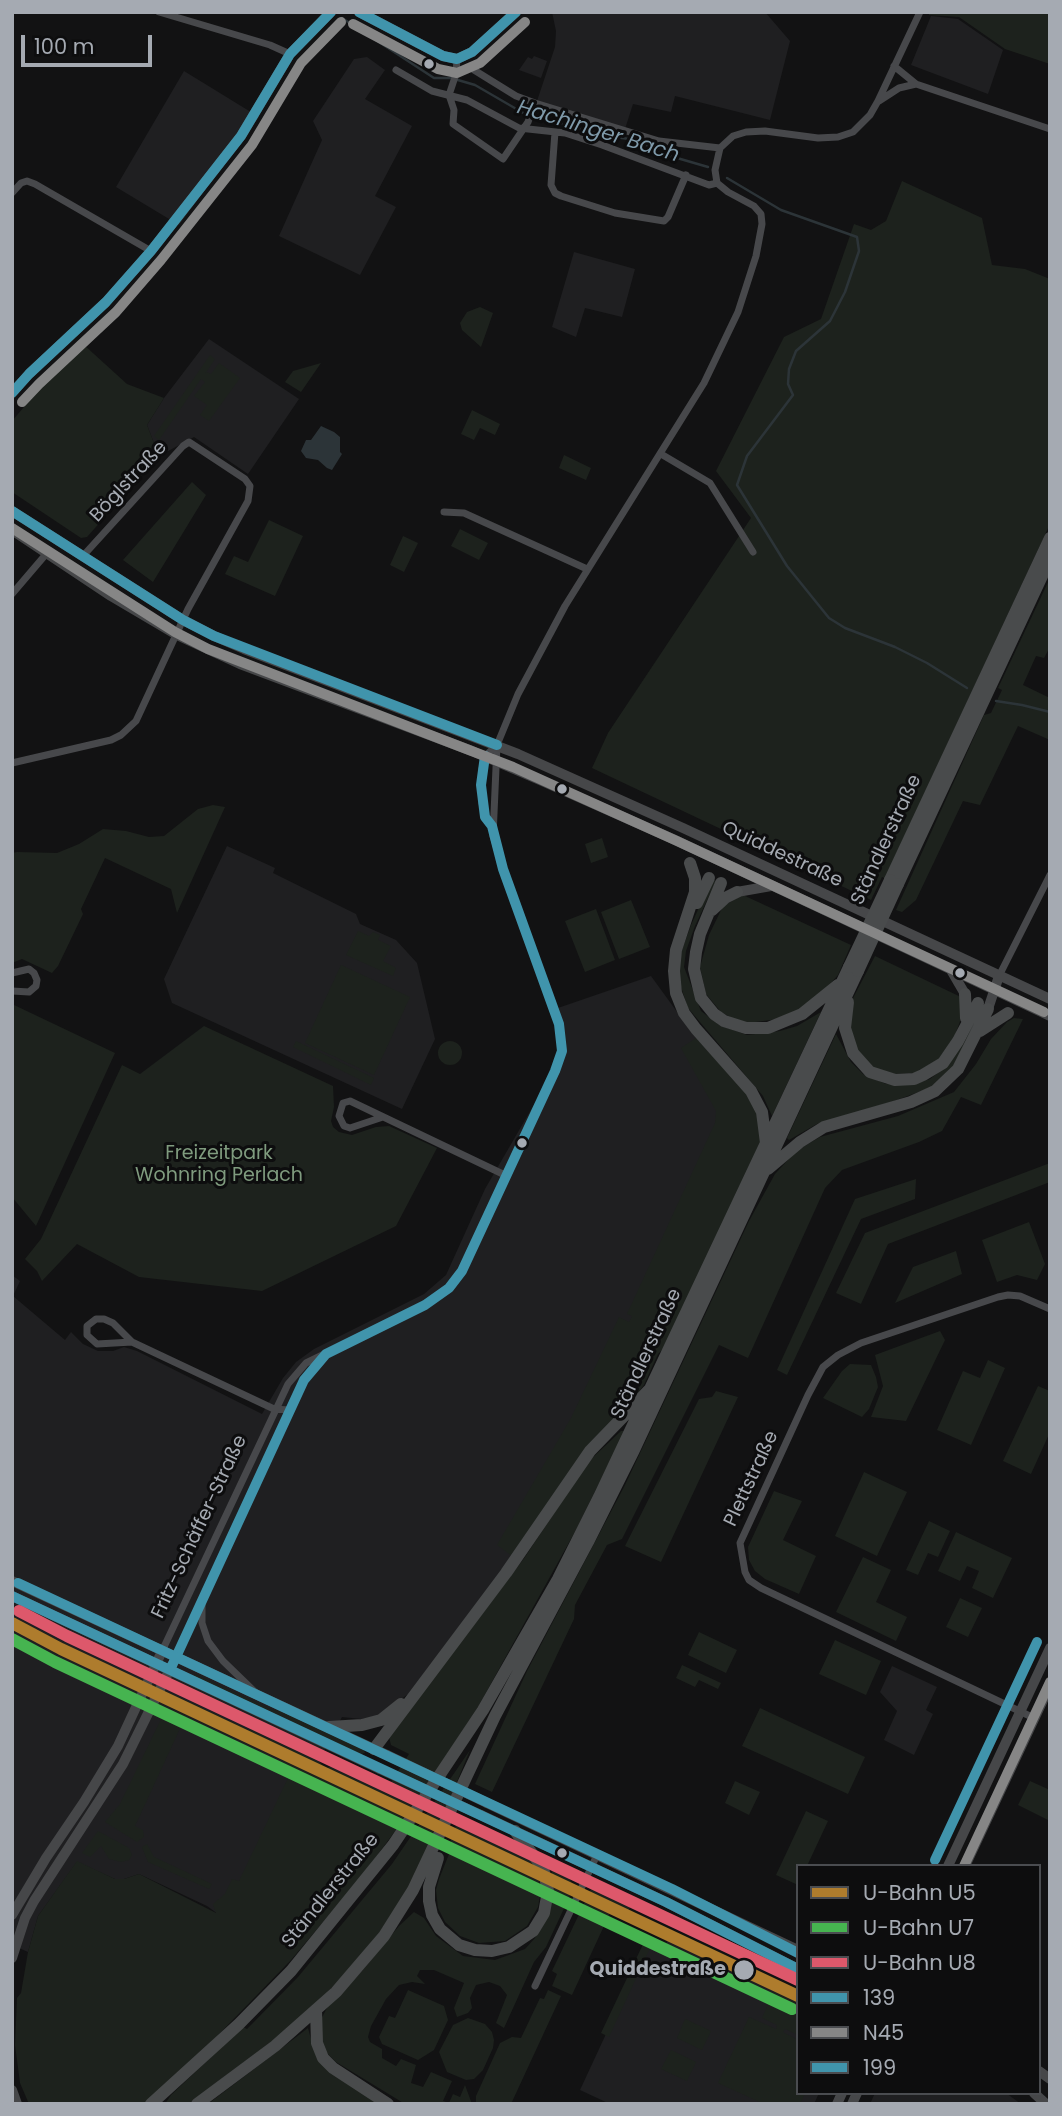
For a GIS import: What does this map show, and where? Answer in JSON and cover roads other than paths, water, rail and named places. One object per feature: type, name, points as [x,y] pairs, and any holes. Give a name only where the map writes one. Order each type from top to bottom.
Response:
[{"type":"highway","name":"Ständlerstraße","points":[[894,882],[1050,538]]},
{"type":"highway","name":"Ständlerstraße","points":[[197,2104],[275,2046],[352,1975],[384,1936],[414,1890],[495,1716],[614,1492],[763,1174],[853,969],[1050,559]]},
{"type":"highway","points":[[690,863],[695,878],[695,892],[676,950],[676,993],[684,1013],[738,1074],[758,1103],[765,1123],[766,1147]]},
{"type":"highway","points":[[686,925],[715,881]]},
{"type":"highway","points":[[715,881],[709,912],[695,951],[694,969],[701,998],[714,1014],[724,1021],[746,1028],[779,1025],[813,1007],[847,982]]},
{"type":"highway","points":[[709,912],[737,892]]},
{"type":"highway","name":"Ständlerstraße","points":[[152,2104],[239,2024],[291,1971],[370,1875],[416,1813],[483,1710],[532,1625],[594,1507],[847,982]]},
{"type":"highway","points":[[847,982],[845,1028],[848,1042],[859,1063],[878,1076],[904,1080],[931,1072],[948,1056],[965,1026],[983,1006]]},
{"type":"highway","points":[[965,994],[965,1026]]},
{"type":"highway","points":[[763,1174],[786,1152],[824,1127],[911,1102],[935,1091],[958,1069],[977,1034],[983,1006]]},
{"type":"highway","points":[[977,1034],[1008,1013]]},
{"type":"highway","points":[[374,1749],[506,1573],[590,1451],[645,1392],[653,1388]]},
{"type":"highway","points":[[329,1727],[348,1727],[381,1720],[420,1688]]},
{"type":"highway","points":[[447,1819],[448,1832],[429,1887],[430,1908],[435,1922],[445,1935],[458,1945],[475,1950],[500,1950],[519,1942],[533,1931],[544,1913],[548,1891],[543,1868],[515,1831]]},
{"type":"highway","points":[[316,2010],[317,2043],[323,2058],[333,2068],[388,2104]]},
{"type":"main road","points":[[12,393],[106,302],[151,251],[241,136],[290,54],[331,12]]},
{"type":"main road","points":[[359,12],[443,56],[457,59],[472,52],[516,12]]},
{"type":"main road","name":"Quiddestraße","points":[[12,511],[183,620],[244,649],[497,745],[1050,999]]},
{"type":"main road","name":"Quiddestraße","points":[[12,530],[111,596],[177,635],[240,664],[485,756],[673,839],[1050,1016]]},
{"type":"main road","points":[[673,839],[690,863]]},
{"type":"main road","points":[[715,881],[730,850]]},
{"type":"main road","points":[[737,892],[771,886]]},
{"type":"main road","points":[[951,969],[965,994]]},
{"type":"main road","points":[[983,1006],[999,976]]},
{"type":"main road","points":[[1008,1013],[1027,1006]]},
{"type":"main road","points":[[12,1581],[256,1692],[796,1949]]},
{"type":"main road","points":[[12,1596],[591,1867],[796,1968]]},
{"type":"main road","points":[[949,1864],[1050,1648]]},
{"type":"main road","name":"Fritz-Schäffer-Straße","points":[[12,1915],[16,1904],[118,1746],[163,1649]]},
{"type":"main road","name":"Fritz-Schäffer-Straße","points":[[12,1958],[34,1901],[124,1765],[177,1656]]},
{"type":"main road","points":[[966,1864],[1050,1685]]},
{"type":"main road","points":[[374,1749],[371,1756],[377,1767]]},
{"type":"main road","points":[[449,1801],[449,1793],[457,1788]]},
{"type":"main road","points":[[12,2090],[17,2104]]},
{"type":"street","points":[[159,12],[270,45],[290,54]]},
{"type":"street","points":[[492,826],[497,745],[511,708],[532,665],[587,569],[704,383],[738,312],[755,256],[762,224],[761,214],[754,206],[717,183],[715,170],[720,148],[733,136],[746,132],[765,131],[818,138],[838,137],[853,132],[862,125],[878,101],[920,12]]},
{"type":"street","points":[[457,59],[456,74],[449,96],[454,110],[453,124],[503,159],[526,125],[534,107]]},
{"type":"street","points":[[894,66],[916,84],[1050,129]]},
{"type":"street","points":[[396,70],[432,91],[467,100],[519,128],[526,125],[602,145],[709,185],[717,183]]},
{"type":"street","points":[[474,70],[534,107],[659,141],[720,148]]},
{"type":"street","points":[[878,101],[900,88],[916,84]]},
{"type":"street","points":[[555,132],[551,186],[555,193],[561,196],[615,213],[664,221],[668,218],[686,175]]},
{"type":"street","points":[[12,193],[21,183],[27,181],[35,184],[151,251]]},
{"type":"street","name":"Böglstraße","points":[[82,557],[183,446],[189,442],[196,445],[245,479],[250,486],[247,501],[183,620]]},
{"type":"street","points":[[661,453],[710,483],[753,552]]},
{"type":"street","points":[[444,512],[464,513],[587,569]]},
{"type":"street","points":[[12,593],[47,553]]},
{"type":"street","points":[[12,763],[111,740],[127,731],[142,712],[183,620]]},
{"type":"street","points":[[492,826],[485,817],[482,803],[482,769],[485,756],[497,745]]},
{"type":"street","name":"Fritz-Schäffer-Straße","points":[[163,1649],[288,1384],[301,1367],[318,1356],[425,1306],[449,1288],[462,1271],[555,1071],[562,1051],[557,1017],[503,869],[492,826]]},
{"type":"street","points":[[999,976],[1050,875]]},
{"type":"street","points":[[12,973],[29,969],[34,973],[37,982],[29,992],[12,990]]},
{"type":"street","points":[[383,1117],[350,1128],[344,1126],[339,1116],[343,1103],[349,1101],[383,1117],[507,1176]]},
{"type":"street","name":"Plettstraße","points":[[1034,1718],[761,1588],[749,1580],[744,1572],[740,1543],[808,1395],[823,1367],[838,1355],[870,1340],[1008,1294],[1050,1308]]},
{"type":"street","points":[[132,1342],[97,1344],[87,1335],[87,1326],[96,1319],[104,1319],[113,1323],[132,1342],[274,1409],[289,1410]]},
{"type":"street","name":"Fritz-Schäffer-Straße","points":[[177,1656],[289,1410],[304,1380],[326,1354]]},
{"type":"street","points":[[202,1603],[202,1623],[208,1642],[223,1661],[256,1692]]},
{"type":"street","points":[[535,1986],[597,1855]]},
{"type":"waterway","name":"Hachinger Bach","points":[[342,18],[434,78],[451,78],[475,85],[525,114],[629,139],[647,145],[653,151],[708,167]]},
{"type":"waterway","name":"Hachinger Bach","points":[[727,178],[781,210],[857,237],[859,251],[845,292],[830,321],[796,351],[789,369],[788,384],[793,395],[747,456],[737,485],[787,566],[829,618],[845,628],[895,647],[927,663],[967,688]]},
{"type":"waterway","name":"Hachinger Bach","points":[[996,701],[1050,712]]},
{"type":"metro line","name":"U8","points":[[19,1611],[796,1979]]},
{"type":"metro line","name":"U5","points":[[12,1623],[61,1649],[796,1995]]},
{"type":"metro line","name":"U7","points":[[12,1639],[55,1662],[792,2009]]},
{"type":"place","name":"Quiddestraße","points":[[744,1970]]},
{"type":"park label","name":"Freizeitpark Wohnring Perlach","points":[[219,1165]]}]
